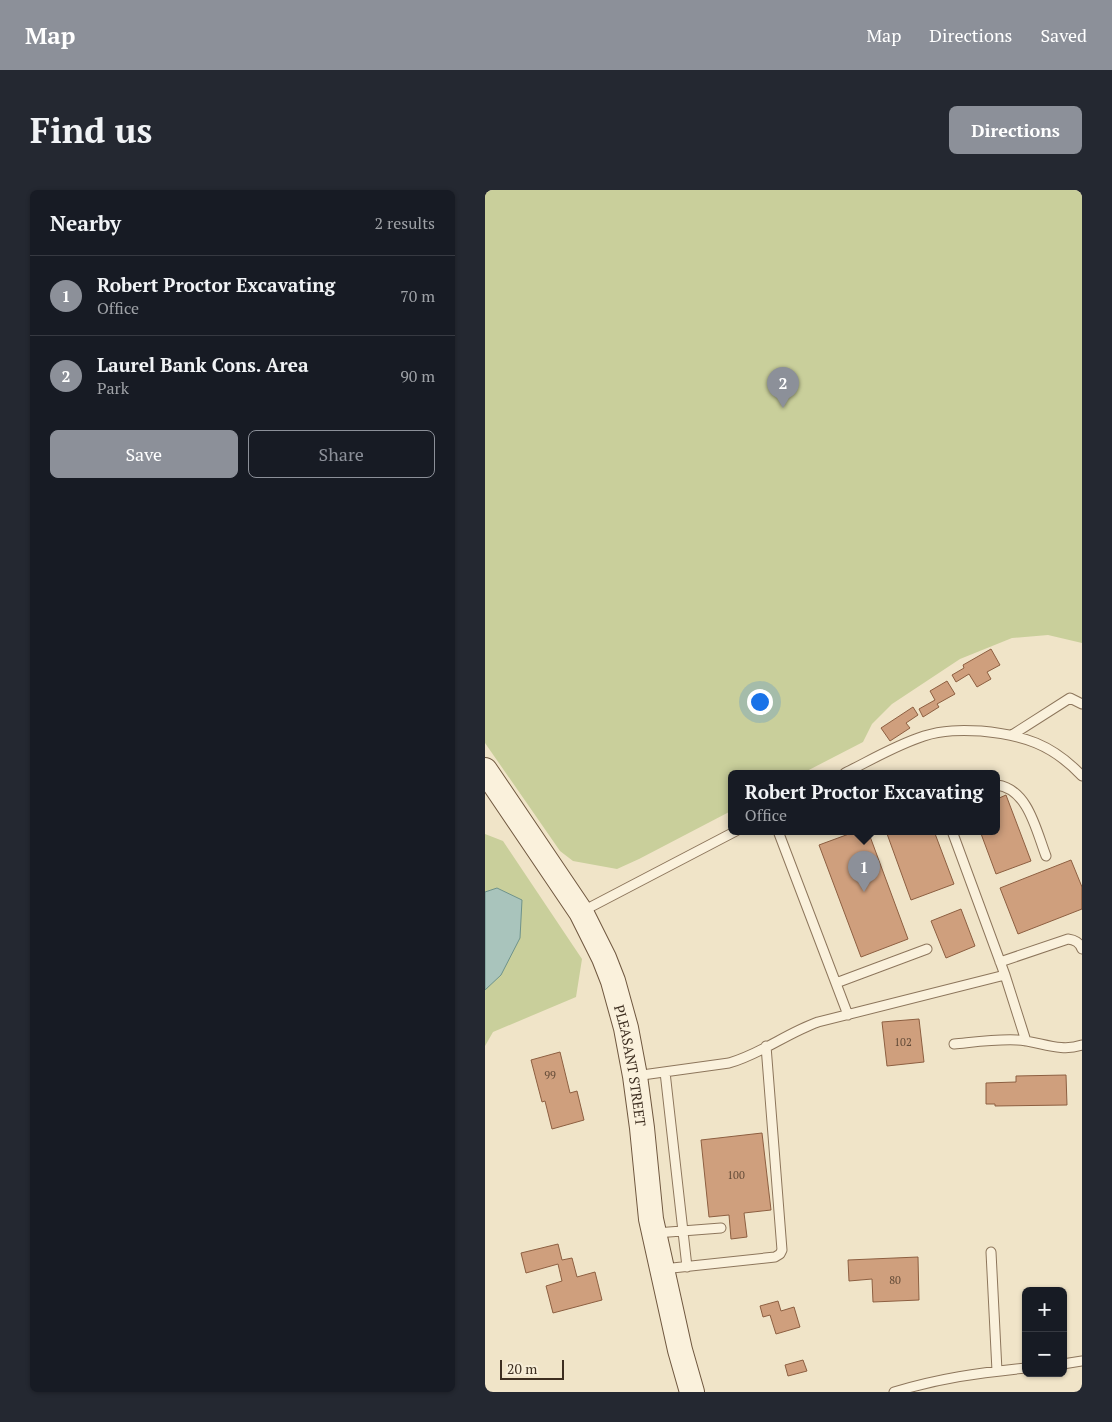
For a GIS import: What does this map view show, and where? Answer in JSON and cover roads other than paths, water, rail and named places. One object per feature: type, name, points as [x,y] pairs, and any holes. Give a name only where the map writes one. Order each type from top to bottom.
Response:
[{"type":"street","name":"PLEASANT STREET","points":[[485,770],[581,912],[604,958],[613,981],[626,1028],[635,1076],[653,1233],[692,1392]]},
{"type":"lane","points":[[1012,735],[1070,698],[1076,699],[1082,704]]},
{"type":"lane","points":[[851,770],[894,748],[925,736],[941,732],[971,731],[1025,738],[1052,750],[1082,776]]},
{"type":"lane","points":[[1000,785],[1011,789],[1023,801],[1046,856]]},
{"type":"lane","points":[[581,912],[728,835]]},
{"type":"lane","points":[[780,835],[848,1015]]},
{"type":"lane","points":[[953,835],[1005,975],[1026,1041]]},
{"type":"lane","points":[[1000,962],[1068,938],[1074,940],[1082,949]]},
{"type":"lane","points":[[835,983],[927,949]]},
{"type":"lane","points":[[635,1076],[729,1063],[742,1059],[802,1028],[1005,975]]},
{"type":"lane","points":[[955,1044],[1007,1040],[1026,1041],[1060,1048],[1082,1046]]},
{"type":"lane","points":[[662,1270],[775,1257],[782,1250],[766,1046]]},
{"type":"lane","points":[[665,1072],[687,1267]]},
{"type":"lane","points":[[653,1233],[721,1228]]},
{"type":"lane","points":[[991,1252],[997,1371]]},
{"type":"lane","points":[[1067,1363],[1082,1361]]},
{"type":"lane","points":[[894,1392],[929,1381],[1022,1368]]},
{"type":"water","points":[[497,888],[522,900],[520,938],[501,975],[485,990],[485,892]]},
{"type":"place","name":"Laurel Bank Cons. Area","points":[[783,408]]},
{"type":"place","name":"Robert Proctor Excavating","points":[[864,892]]}]
